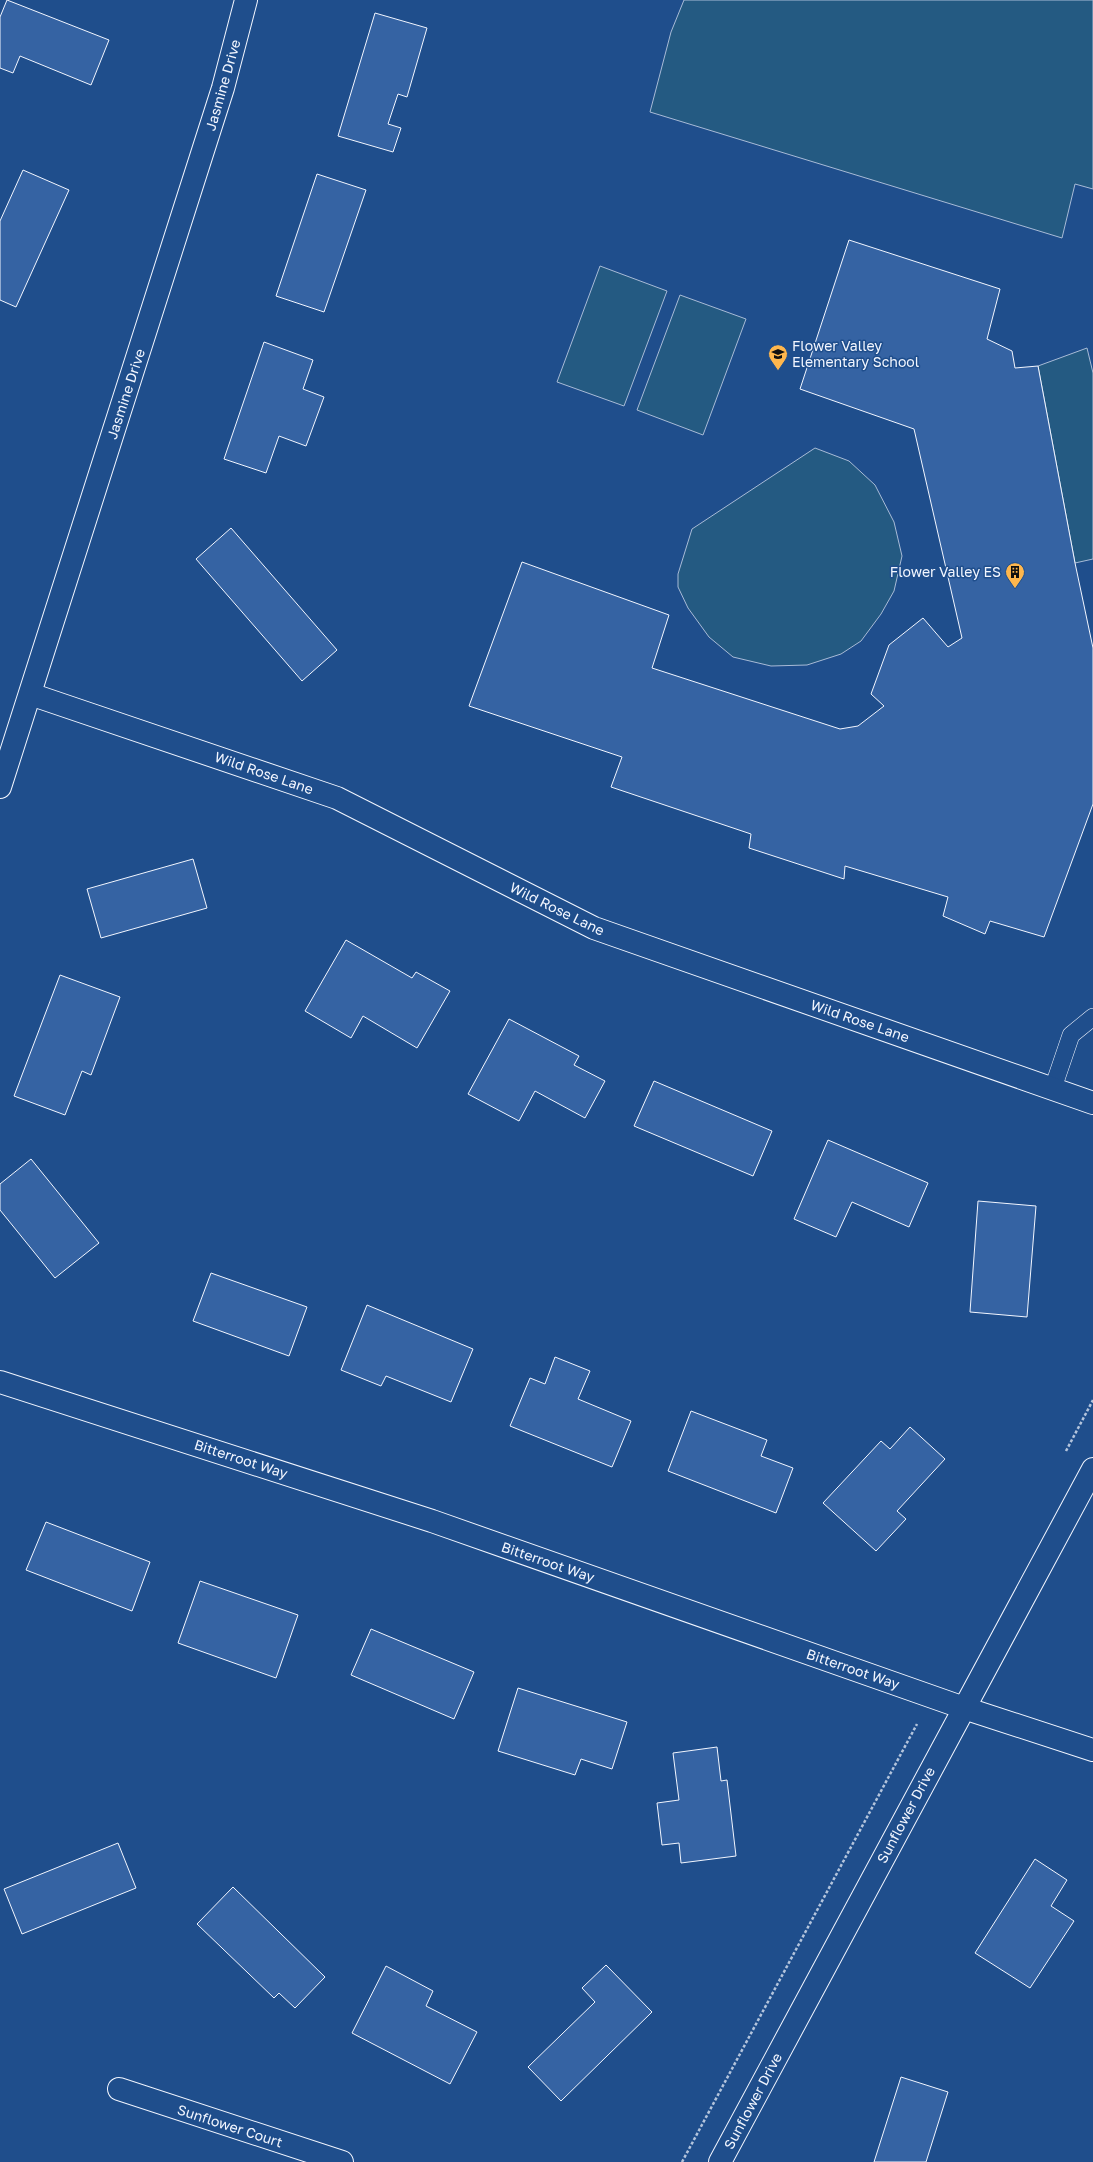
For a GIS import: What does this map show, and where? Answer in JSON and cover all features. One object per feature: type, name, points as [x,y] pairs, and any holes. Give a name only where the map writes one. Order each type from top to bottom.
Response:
[{"type":"street","name":"Jasmine Drive","points":[[0,786],[223,88],[246,0]]},
{"type":"street","name":"Wild Rose Lane","points":[[30,694],[337,798],[594,928],[1093,1102]]},
{"type":"street","name":"Bitterroot Way","points":[[0,1382],[432,1521],[964,1708],[1093,1750]]},
{"type":"street","name":"Sunflower Drive","points":[[720,2162],[1093,1469]]},
{"type":"street","name":"Sunflower Court","points":[[119,2089],[342,2162]]},
{"type":"lane","points":[[1053,1088],[1071,1035],[1093,1017]]},
{"type":"shaded area","points":[[684,0],[1093,0],[1093,189],[1075,184],[1062,238],[650,112],[671,32]]},
{"type":"shaded area","points":[[600,266],[667,291],[624,406],[557,382]]},
{"type":"shaded area","points":[[680,295],[746,319],[703,435],[637,410]]},
{"type":"shaded area","points":[[1087,348],[1093,373],[1093,559],[1075,563],[1038,366]]},
{"type":"shaded area","points":[[815,448],[849,461],[875,485],[894,522],[902,556],[894,591],[881,614],[861,641],[841,654],[807,665],[771,666],[733,657],[709,637],[688,608],[678,587],[678,574],[692,529]]},
{"type":"building","points":[[7,0],[109,40],[91,85],[20,56],[13,73],[0,68],[0,17]]},
{"type":"building","points":[[375,13],[427,28],[407,97],[398,94],[388,124],[401,128],[393,152],[338,136]]},
{"type":"building","points":[[23,170],[69,190],[16,307],[0,300],[0,221]]},
{"type":"building","points":[[317,174],[366,190],[324,312],[276,296]]},
{"type":"building","name":"Flower Valley ES","points":[[849,240],[1000,289],[987,339],[1012,351],[1015,368],[1038,366],[1075,563],[1093,648],[1093,804],[1044,937],[990,921],[985,934],[943,916],[948,897],[845,866],[844,879],[749,848],[751,834],[611,787],[622,757],[469,706],[522,562],[669,615],[652,668],[840,729],[858,726],[884,706],[871,694],[889,645],[923,618],[948,647],[962,638],[914,429],[800,389]]},
{"type":"building","points":[[264,342],[313,360],[303,389],[324,397],[306,446],[279,436],[266,473],[224,459]]},
{"type":"building","points":[[231,528],[337,650],[302,681],[196,559]]},
{"type":"building","points":[[193,859],[207,908],[101,938],[87,889]]},
{"type":"building","points":[[346,940],[412,978],[416,972],[450,991],[417,1048],[363,1016],[351,1038],[305,1011]]},
{"type":"building","points":[[60,975],[120,997],[91,1075],[82,1071],[65,1115],[14,1096]]},
{"type":"building","points":[[509,1019],[579,1056],[574,1065],[605,1081],[585,1118],[535,1091],[519,1121],[468,1094]]},
{"type":"building","points":[[654,1081],[772,1131],[753,1176],[634,1126]]},
{"type":"building","points":[[828,1140],[928,1183],[909,1227],[852,1202],[836,1237],[794,1219]]},
{"type":"building","points":[[31,1159],[99,1243],[55,1278],[0,1210],[0,1184]]},
{"type":"building","points":[[978,1201],[1036,1206],[1027,1317],[970,1312]]},
{"type":"building","points":[[211,1273],[307,1307],[289,1356],[193,1321]]},
{"type":"building","points":[[367,1305],[473,1349],[451,1402],[386,1376],[381,1386],[341,1370]]},
{"type":"building","points":[[555,1357],[590,1371],[578,1399],[631,1421],[612,1467],[510,1426],[530,1378],[545,1384]]},
{"type":"building","points":[[691,1411],[767,1440],[761,1456],[793,1468],[776,1513],[668,1471]]},
{"type":"building","points":[[910,1427],[945,1459],[897,1511],[906,1519],[876,1551],[823,1503],[881,1441],[890,1449]]},
{"type":"building","points":[[46,1522],[150,1562],[132,1611],[26,1570]]},
{"type":"building","points":[[200,1581],[298,1615],[276,1678],[178,1643]]},
{"type":"building","points":[[371,1629],[474,1672],[454,1719],[351,1675]]},
{"type":"building","points":[[518,1688],[627,1722],[612,1769],[581,1759],[575,1775],[498,1751]]},
{"type":"building","points":[[717,1747],[721,1781],[727,1780],[736,1856],[681,1863],[679,1843],[662,1845],[657,1803],[679,1800],[673,1753]]},
{"type":"building","points":[[118,1843],[136,1888],[22,1934],[4,1889]]},
{"type":"building","points":[[1035,1859],[1067,1880],[1051,1906],[1074,1921],[1030,1988],[975,1953]]},
{"type":"building","points":[[233,1887],[325,1977],[295,2008],[279,1993],[274,1998],[197,1924]]},
{"type":"building","points":[[606,1965],[652,2012],[561,2101],[528,2067],[595,2002],[582,1988]]},
{"type":"building","points":[[386,1966],[433,1991],[426,2006],[477,2032],[450,2084],[352,2033]]},
{"type":"building","points":[[901,2077],[948,2092],[926,2162],[874,2162]]},
{"type":"place","name":"Flower Valley Elementary School","points":[[778,371]]},
{"type":"place","name":"Flower Valley ES","points":[[1015,589]]}]
